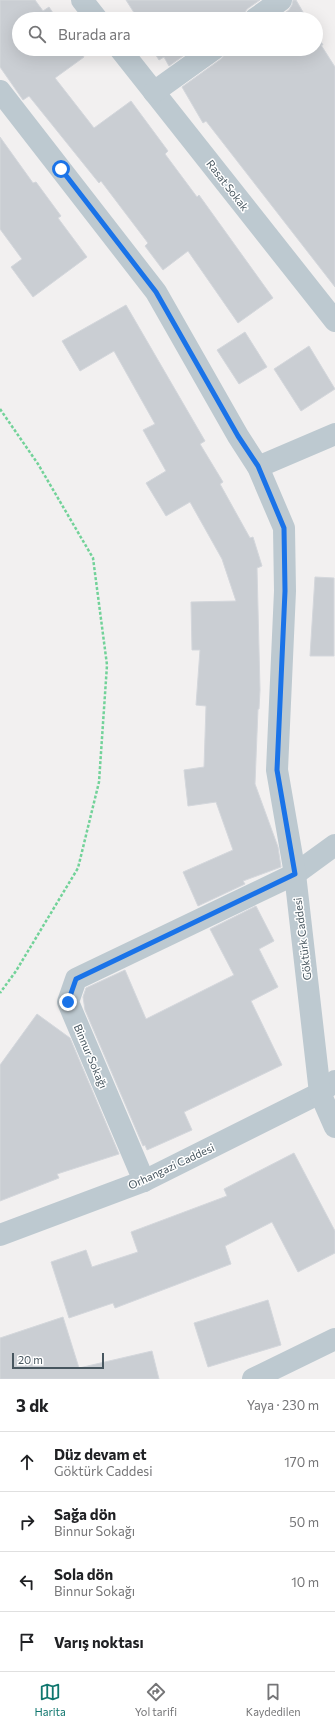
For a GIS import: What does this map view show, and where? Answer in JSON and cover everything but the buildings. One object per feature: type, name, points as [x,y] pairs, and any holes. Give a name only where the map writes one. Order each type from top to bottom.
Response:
[{"type":"street","points":[[82,0],[91,12]]},
{"type":"street","points":[[265,12],[281,0]]},
{"type":"street","name":"Rasat Sokak","points":[[126,56],[335,321]]},
{"type":"street","points":[[154,92],[204,56]]},
{"type":"street","name":"Göktürk Caddesi","points":[[0,91],[156,292],[238,436],[258,466],[284,528],[285,591],[277,770],[335,1127]]},
{"type":"street","points":[[258,466],[335,434]]},
{"type":"street","name":"Binnur Sokağı","points":[[144,1181],[68,1002],[76,979],[295,874],[335,845]]},
{"type":"street","name":"Orhangazi Caddesi","points":[[0,1235],[144,1181],[328,1087]]},
{"type":"street","points":[[253,1379],[335,1339]]},
{"type":"path","points":[[0,409],[38,464],[93,558],[107,665],[99,782],[78,868],[16,971],[0,993]]},
{"type":"route","points":[[61,169],[156,292],[238,436],[258,466],[284,528],[285,591],[277,770],[295,874],[76,979],[68,1002]]}]
